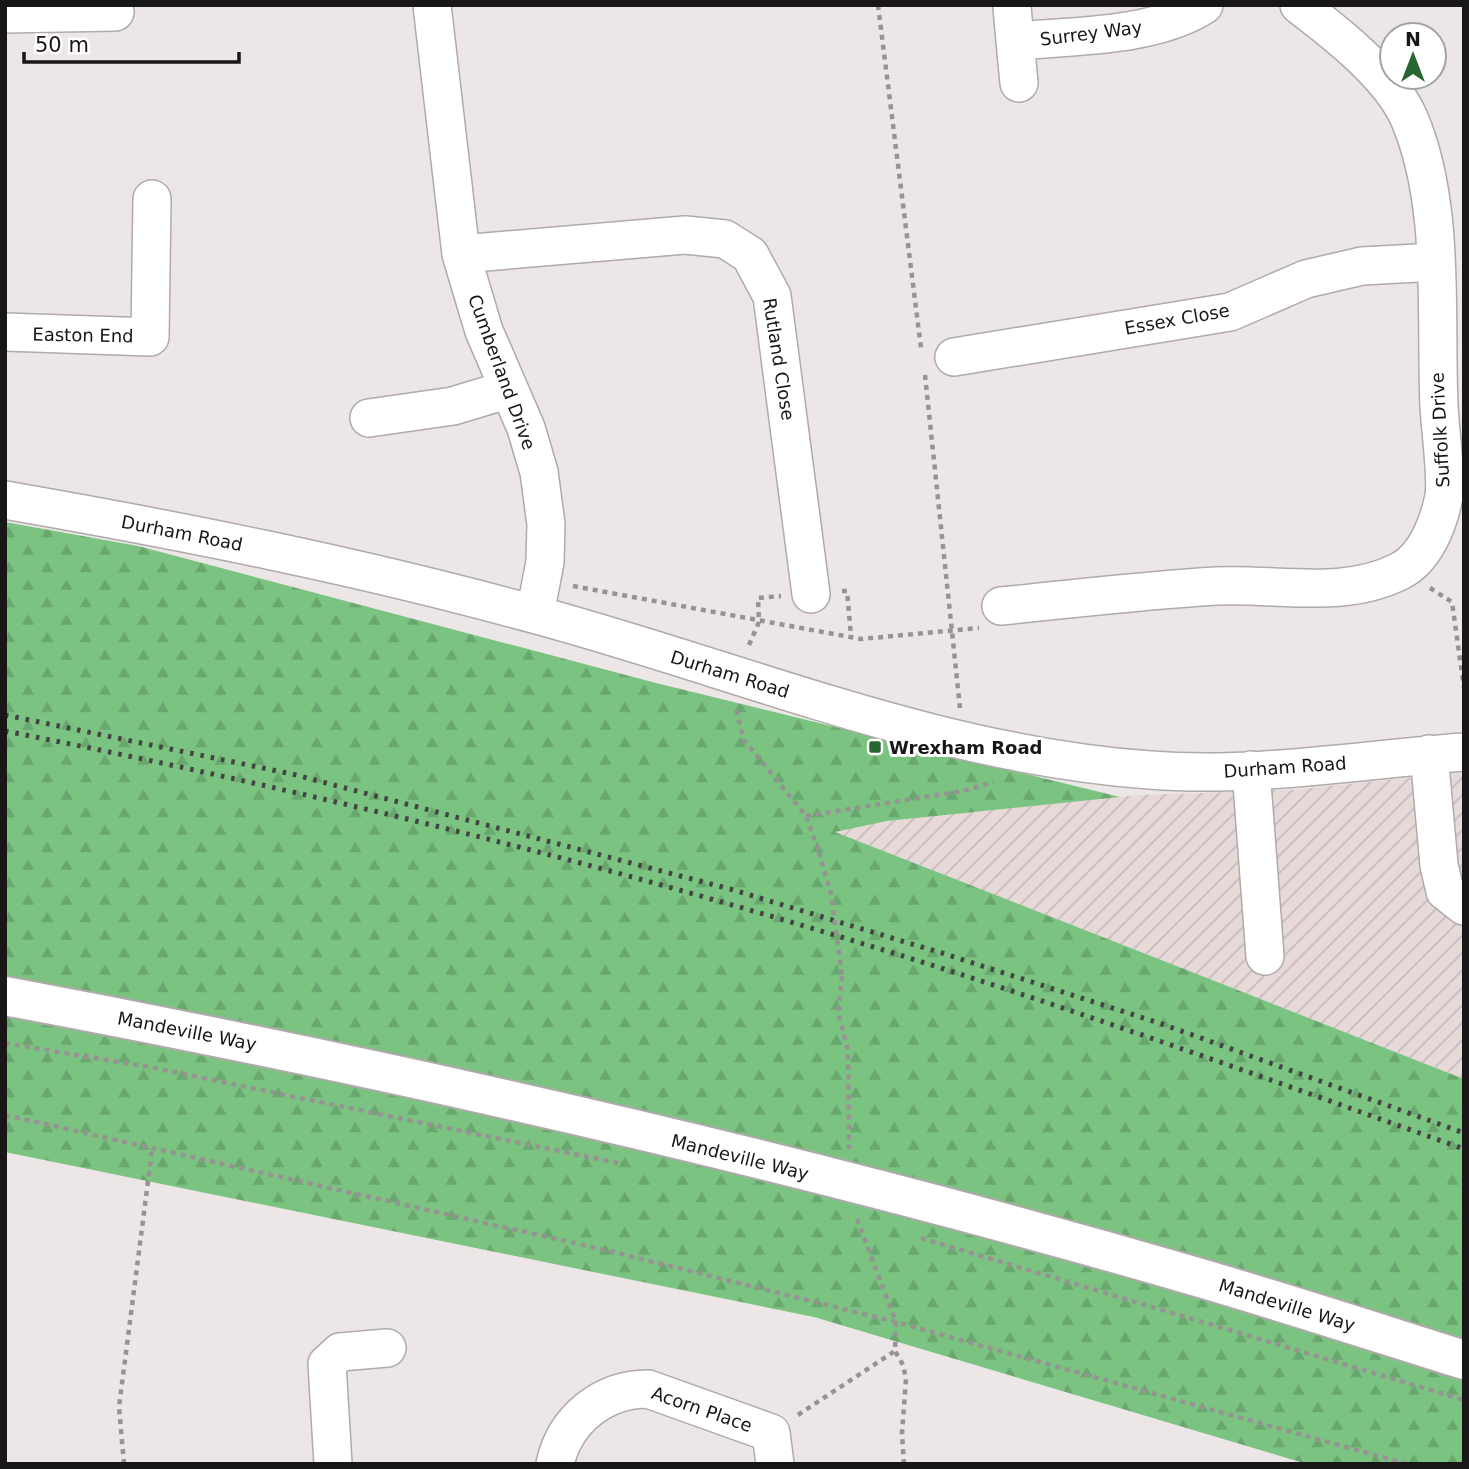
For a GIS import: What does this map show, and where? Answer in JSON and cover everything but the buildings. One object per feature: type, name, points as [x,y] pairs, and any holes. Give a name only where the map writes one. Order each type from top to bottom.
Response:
[{"type":"main road","name":"Mandeville Way","points":[[5,996],[368,1068],[849,1205],[1199,1278],[1464,1360]]},
{"type":"street","name":"Cumberland Drive","points":[[432,5],[461,254],[484,331],[506,390],[526,428],[538,472],[546,524],[539,597]]},
{"type":"street","name":"Surrey Way","points":[[1019,83],[1014,24],[1141,28],[1188,16],[1204,5]]},
{"type":"street","name":"Suffolk Drive","points":[[1299,5],[1375,69],[1409,117],[1427,176],[1436,262],[1437,365],[1445,492],[1436,528],[1402,570]]},
{"type":"street","points":[[5,14],[115,12]]},
{"type":"street","name":"Easton End","points":[[5,332],[150,337],[152,199]]},
{"type":"street","name":"Rutland Close","points":[[461,254],[685,235],[724,239],[750,255],[772,296],[811,594]]},
{"type":"street","name":"Essex Close","points":[[939,366],[1230,312],[1306,279],[1362,266],[1436,262]]},
{"type":"street","points":[[369,418],[453,406],[506,390]]},
{"type":"street","name":"Durham Road","points":[[5,500],[295,556],[539,597],[736,676],[964,742],[1019,754],[1150,770],[1251,770],[1446,753]]},
{"type":"street","points":[[1001,606],[1194,587],[1246,585],[1337,589],[1402,570]]},
{"type":"street","points":[[1446,753],[1439,864],[1445,891],[1464,906]]},
{"type":"street","points":[[1251,770],[1265,956]]},
{"type":"street","points":[[333,1464],[327,1364],[340,1352],[387,1348]]},
{"type":"street","name":"Acorn Place","points":[[555,1464],[560,1441],[577,1419],[608,1395],[628,1389],[649,1389],[773,1448]]},
{"type":"path","points":[[878,5],[939,366],[952,631],[964,742]]},
{"type":"path","points":[[1402,570],[1452,602],[1464,688]]},
{"type":"path","points":[[811,594],[758,598],[759,622],[736,676],[734,703],[744,740],[806,816],[831,894],[842,976],[838,1012],[848,1051],[849,1205],[896,1322],[895,1351],[903,1365],[906,1379],[902,1433],[904,1464]]},
{"type":"path","points":[[539,597],[759,622],[861,639],[952,631]]},
{"type":"path","points":[[806,816],[951,793],[1002,780]]},
{"type":"path","points":[[5,1043],[149,1067],[627,1164]]},
{"type":"path","points":[[5,1115],[601,1249],[896,1322],[1406,1464]]},
{"type":"path","points":[[124,1464],[119,1407],[152,1150]]},
{"type":"path","points":[[849,1205],[866,1222]]},
{"type":"path","points":[[916,1237],[1464,1400]]},
{"type":"path","points":[[773,1448],[895,1351]]},
{"type":"shaded area","points":[[1464,772],[1464,1079],[834,832],[887,821],[1139,795],[1291,790]]},
{"type":"green space","points":[[5,522],[138,546],[656,683],[1120,797],[887,821],[835,832],[1464,1079],[1464,1464],[1307,1464],[814,1317],[5,1152]]},
{"type":"railway","points":[[5,715],[292,774],[730,889],[1162,1024],[1464,1133]]},
{"type":"railway","points":[[5,731],[360,808],[712,899],[1009,990],[1464,1149]]},
{"type":"place","name":"Wrexham Road","points":[[875,747]]}]
